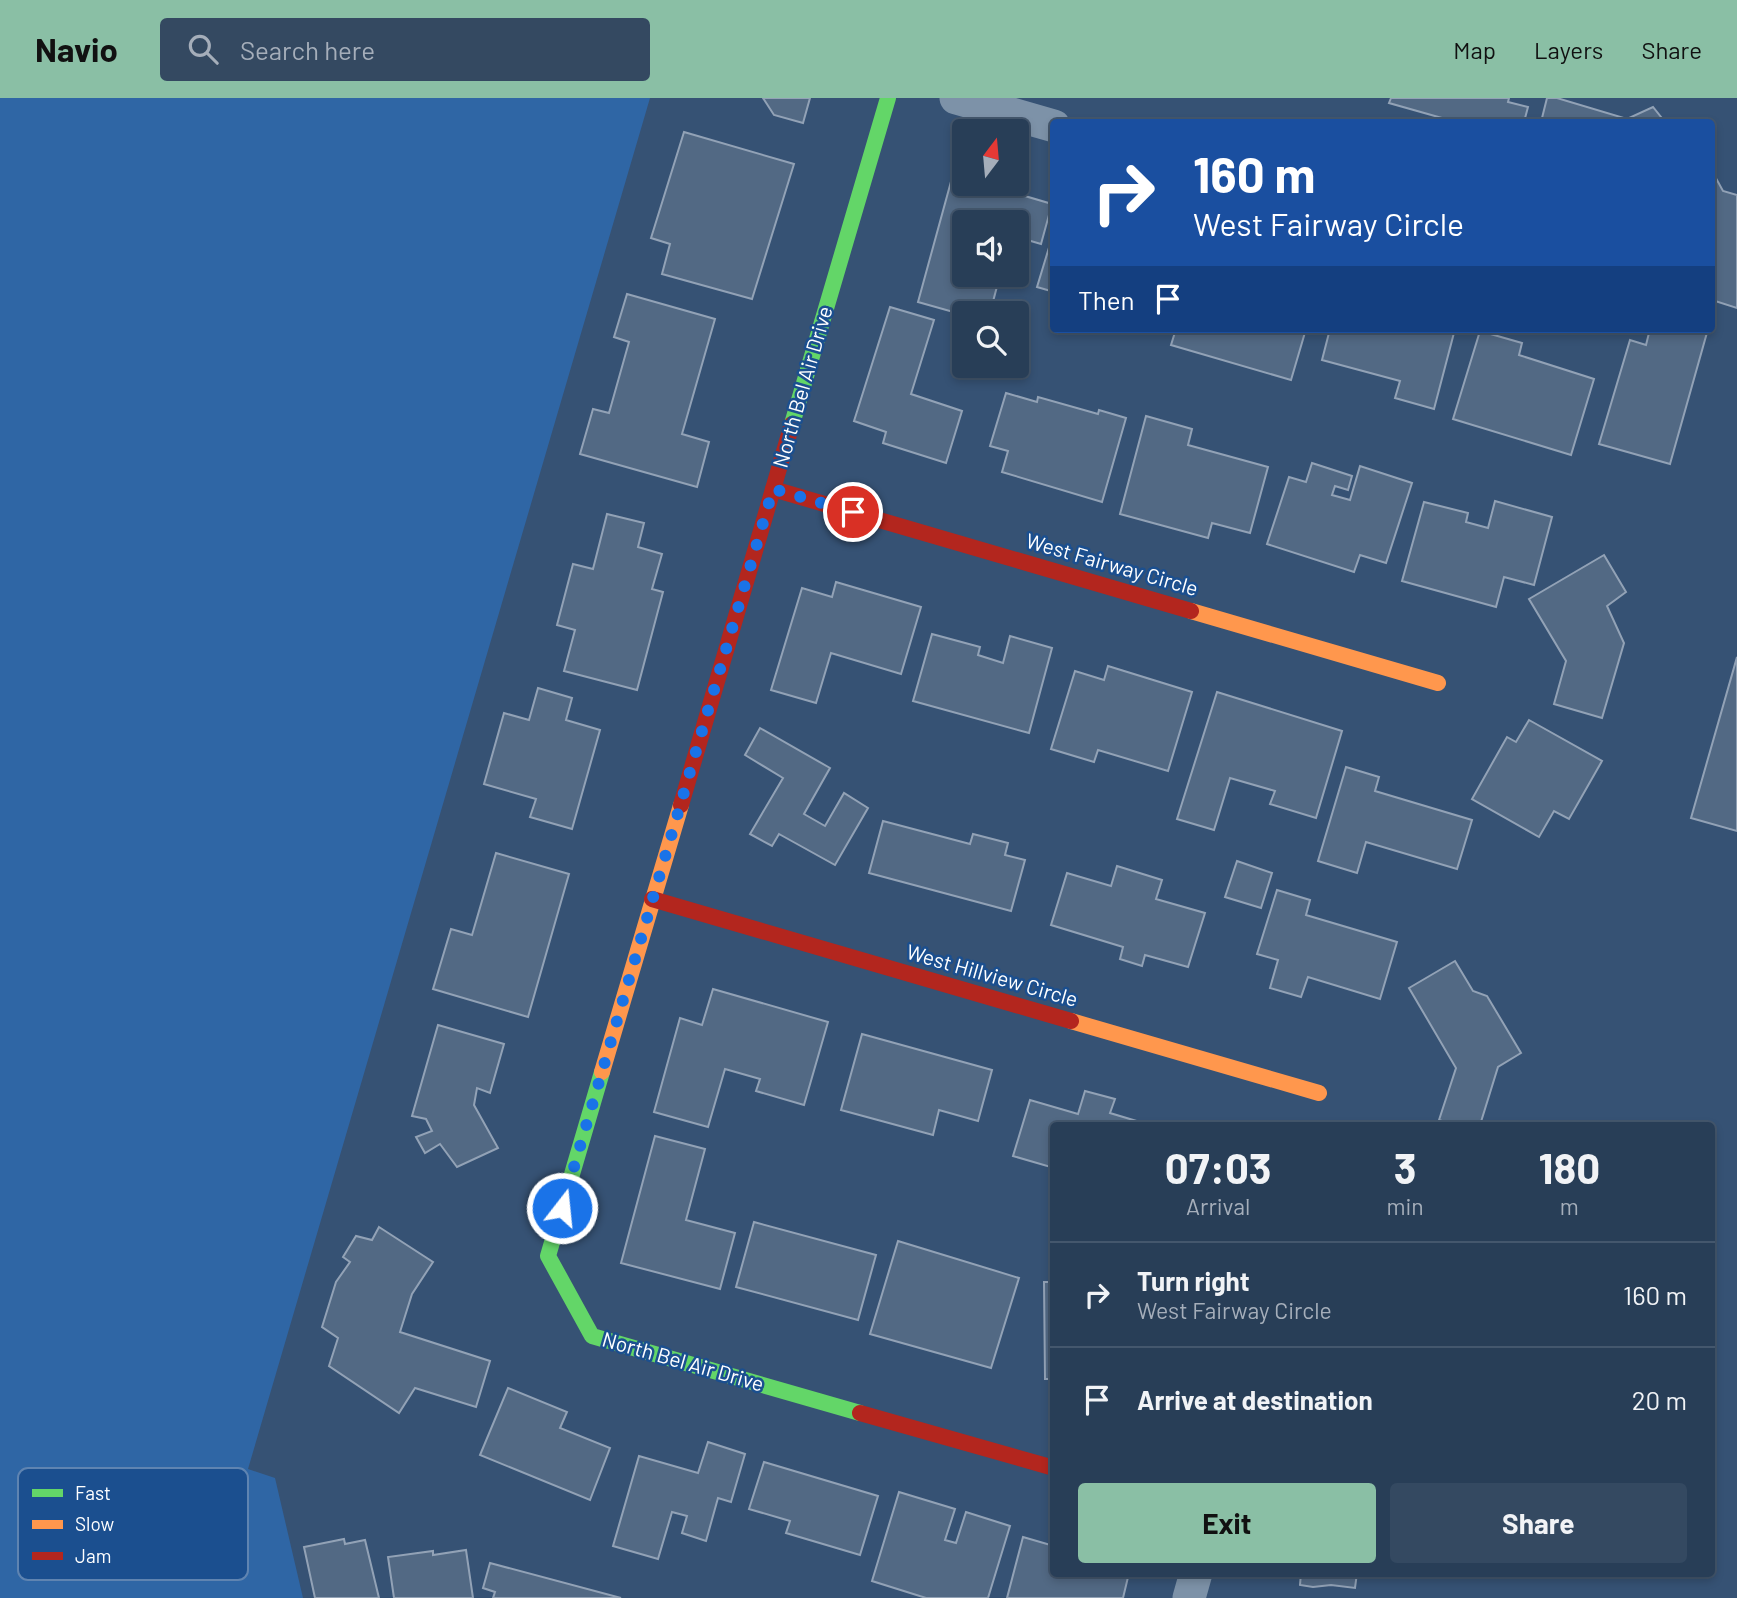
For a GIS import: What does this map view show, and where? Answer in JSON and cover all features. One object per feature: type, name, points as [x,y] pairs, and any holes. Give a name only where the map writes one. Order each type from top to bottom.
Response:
[{"type":"street","name":"North Bel Air Drive","points":[[888,98],[548,1256],[592,1336],[1050,1467]]},
{"type":"street","points":[[956,98],[1050,125]]},
{"type":"street","name":"West Fairway Circle","points":[[773,489],[1438,683]]},
{"type":"street","name":"West Hillview Circle","points":[[652,899],[1319,1093]]},
{"type":"street","points":[[1189,1598],[1195,1577]]},
{"type":"shaded area","points":[[0,98],[650,98],[248,1469],[275,1478],[303,1598],[0,1598]]},
{"type":"building","points":[[763,98],[810,98],[803,123],[774,115]]},
{"type":"building","points":[[1391,98],[1509,98],[1508,102],[1528,107],[1525,119],[1445,119],[1389,103]]},
{"type":"building","points":[[1547,98],[1557,98],[1627,119],[1542,119]]},
{"type":"building","points":[[1653,107],[1663,119],[1627,119]]},
{"type":"building","points":[[684,132],[794,164],[752,299],[662,274],[670,244],[651,238]]},
{"type":"building","points":[[1715,176],[1723,191],[1737,195],[1737,308],[1715,301]]},
{"type":"building","points":[[952,178],[952,196],[1025,196],[1050,203],[1041,244],[1029,240],[1029,210],[952,210],[952,287],[997,287],[993,301],[952,301],[952,312],[918,302]]},
{"type":"building","points":[[1050,244],[1050,291],[1037,287]]},
{"type":"building","points":[[627,294],[715,319],[682,434],[709,442],[697,487],[580,454],[593,409],[609,413],[629,342],[614,337]]},
{"type":"building","points":[[890,307],[934,320],[911,394],[962,411],[946,463],[883,443],[886,432],[854,421]]},
{"type":"building","points":[[1175,333],[1305,333],[1291,380],[1171,345]]},
{"type":"building","points":[[1329,333],[1454,333],[1434,409],[1395,398],[1400,381],[1322,360]]},
{"type":"building","points":[[1479,333],[1522,343],[1519,355],[1594,379],[1571,455],[1453,419]]},
{"type":"building","points":[[1649,333],[1707,333],[1670,464],[1599,444],[1630,340],[1646,345]]},
{"type":"building","points":[[1006,393],[1037,402],[1038,397],[1098,414],[1099,410],[1126,418],[1102,502],[1002,472],[1008,451],[990,446]]},
{"type":"building","points":[[1146,416],[1192,429],[1188,445],[1268,467],[1250,533],[1212,523],[1208,538],[1120,514]]},
{"type":"building","points":[[1312,463],[1352,476],[1348,490],[1335,486],[1332,495],[1350,500],[1360,466],[1412,483],[1386,563],[1360,555],[1354,572],[1267,544],[1289,477],[1306,482]]},
{"type":"building","points":[[1495,501],[1552,517],[1534,585],[1504,577],[1496,607],[1402,581],[1424,502],[1468,513],[1466,522],[1488,528]]},
{"type":"building","points":[[607,514],[644,523],[638,547],[662,554],[652,589],[663,592],[637,690],[564,671],[575,630],[557,625],[573,564],[593,569]]},
{"type":"building","points":[[1604,555],[1626,592],[1607,606],[1624,643],[1602,718],[1554,704],[1566,661],[1529,599]]},
{"type":"building","points":[[836,582],[921,607],[901,674],[831,653],[816,703],[771,690],[802,588],[832,597]]},
{"type":"building","points":[[932,634],[980,647],[978,655],[1003,663],[1010,636],[1052,648],[1029,733],[913,701]]},
{"type":"building","points":[[1737,657],[1737,831],[1691,818]]},
{"type":"building","points":[[1108,666],[1192,692],[1168,771],[1098,750],[1094,762],[1051,749],[1075,671],[1104,680]]},
{"type":"building","points":[[538,688],[572,698],[566,720],[600,730],[572,829],[530,817],[536,799],[484,784],[504,713],[529,720]]},
{"type":"building","points":[[1217,692],[1342,731],[1316,818],[1270,804],[1275,791],[1230,778],[1214,830],[1177,819]]},
{"type":"building","points":[[1529,720],[1602,761],[1569,819],[1554,811],[1539,837],[1472,799],[1507,737],[1516,742]]},
{"type":"building","points":[[760,728],[830,768],[804,814],[825,826],[844,793],[868,808],[835,865],[779,834],[772,846],[750,834],[783,778],[745,755]]},
{"type":"building","points":[[1346,767],[1379,777],[1375,791],[1472,820],[1457,869],[1366,842],[1357,873],[1318,861]]},
{"type":"building","points":[[883,821],[970,844],[973,834],[1008,843],[1005,855],[1025,860],[1011,911],[869,873]]},
{"type":"building","points":[[496,853],[569,874],[528,1017],[433,989],[451,929],[472,935]]},
{"type":"building","points":[[1237,861],[1272,873],[1261,908],[1225,897]]},
{"type":"building","points":[[1117,866],[1162,880],[1156,899],[1205,913],[1188,967],[1145,955],[1142,966],[1120,959],[1123,947],[1051,925],[1067,873],[1111,886]]},
{"type":"building","points":[[1277,890],[1310,900],[1306,915],[1397,942],[1380,999],[1308,977],[1301,997],[1270,988],[1278,960],[1257,954]]},
{"type":"building","points":[[1455,961],[1473,991],[1487,996],[1521,1053],[1498,1067],[1481,1122],[1439,1120],[1456,1068],[1409,988]]},
{"type":"building","points":[[713,989],[828,1022],[804,1105],[756,1091],[760,1079],[725,1069],[708,1127],[654,1112],[680,1018],[702,1025]]},
{"type":"building","points":[[438,1025],[504,1044],[490,1093],[477,1088],[474,1105],[498,1148],[457,1167],[440,1144],[425,1153],[416,1137],[432,1131],[426,1119],[412,1116]]},
{"type":"building","points":[[862,1034],[992,1070],[978,1121],[939,1110],[933,1135],[841,1110]]},
{"type":"building","points":[[1085,1091],[1115,1099],[1110,1113],[1140,1122],[1050,1122],[1050,1167],[1013,1156],[1030,1100],[1078,1114]]},
{"type":"building","points":[[655,1136],[705,1149],[686,1220],[735,1233],[720,1289],[621,1263]]},
{"type":"building","points":[[754,1222],[876,1255],[858,1320],[736,1287]]},
{"type":"building","points":[[379,1227],[433,1262],[412,1294],[400,1332],[490,1361],[476,1407],[415,1388],[399,1413],[329,1366],[338,1338],[322,1327],[336,1282],[350,1262],[343,1257],[356,1236],[372,1240]]},
{"type":"building","points":[[898,1241],[1019,1278],[991,1368],[870,1334]]},
{"type":"building","points":[[1044,1282],[1050,1282],[1050,1379],[1045,1379]]},
{"type":"building","points":[[508,1388],[567,1412],[560,1428],[610,1448],[590,1500],[480,1455]]},
{"type":"building","points":[[708,1442],[745,1454],[731,1502],[718,1498],[706,1541],[682,1533],[687,1516],[672,1512],[658,1559],[613,1546],[639,1456],[698,1473]]},
{"type":"building","points":[[764,1462],[878,1496],[860,1555],[786,1533],[790,1521],[749,1509]]},
{"type":"building","points":[[899,1492],[955,1509],[945,1540],[956,1543],[966,1512],[1010,1526],[988,1598],[926,1598],[872,1581]]},
{"type":"building","points":[[1023,1537],[1050,1545],[1050,1577],[1128,1577],[1123,1598],[1007,1598]]},
{"type":"building","points":[[344,1539],[345,1544],[365,1540],[379,1598],[315,1598],[304,1547]]},
{"type":"building","points":[[466,1550],[473,1598],[394,1598],[388,1557]]},
{"type":"building","points":[[490,1563],[621,1598],[493,1598],[495,1592],[483,1588]]},
{"type":"building","points":[[1301,1577],[1356,1577],[1355,1588],[1300,1585]]},
{"type":"traffic: fast","points":[[792,424],[888,98]]},
{"type":"traffic: fast","points":[[602,1072],[548,1256],[592,1336],[860,1413]]},
{"type":"traffic: slow","points":[[1191,611],[1438,683]]},
{"type":"traffic: slow","points":[[602,1072],[681,805]]},
{"type":"traffic: slow","points":[[1071,1021],[1319,1093]]},
{"type":"traffic: jam","points":[[681,805],[792,424]]},
{"type":"traffic: jam","points":[[773,489],[1191,611]]},
{"type":"traffic: jam","points":[[652,899],[1071,1021]]},
{"type":"traffic: jam","points":[[860,1413],[1050,1467]]},
{"type":"route","points":[[562,1208],[773,489],[853,512]]}]
